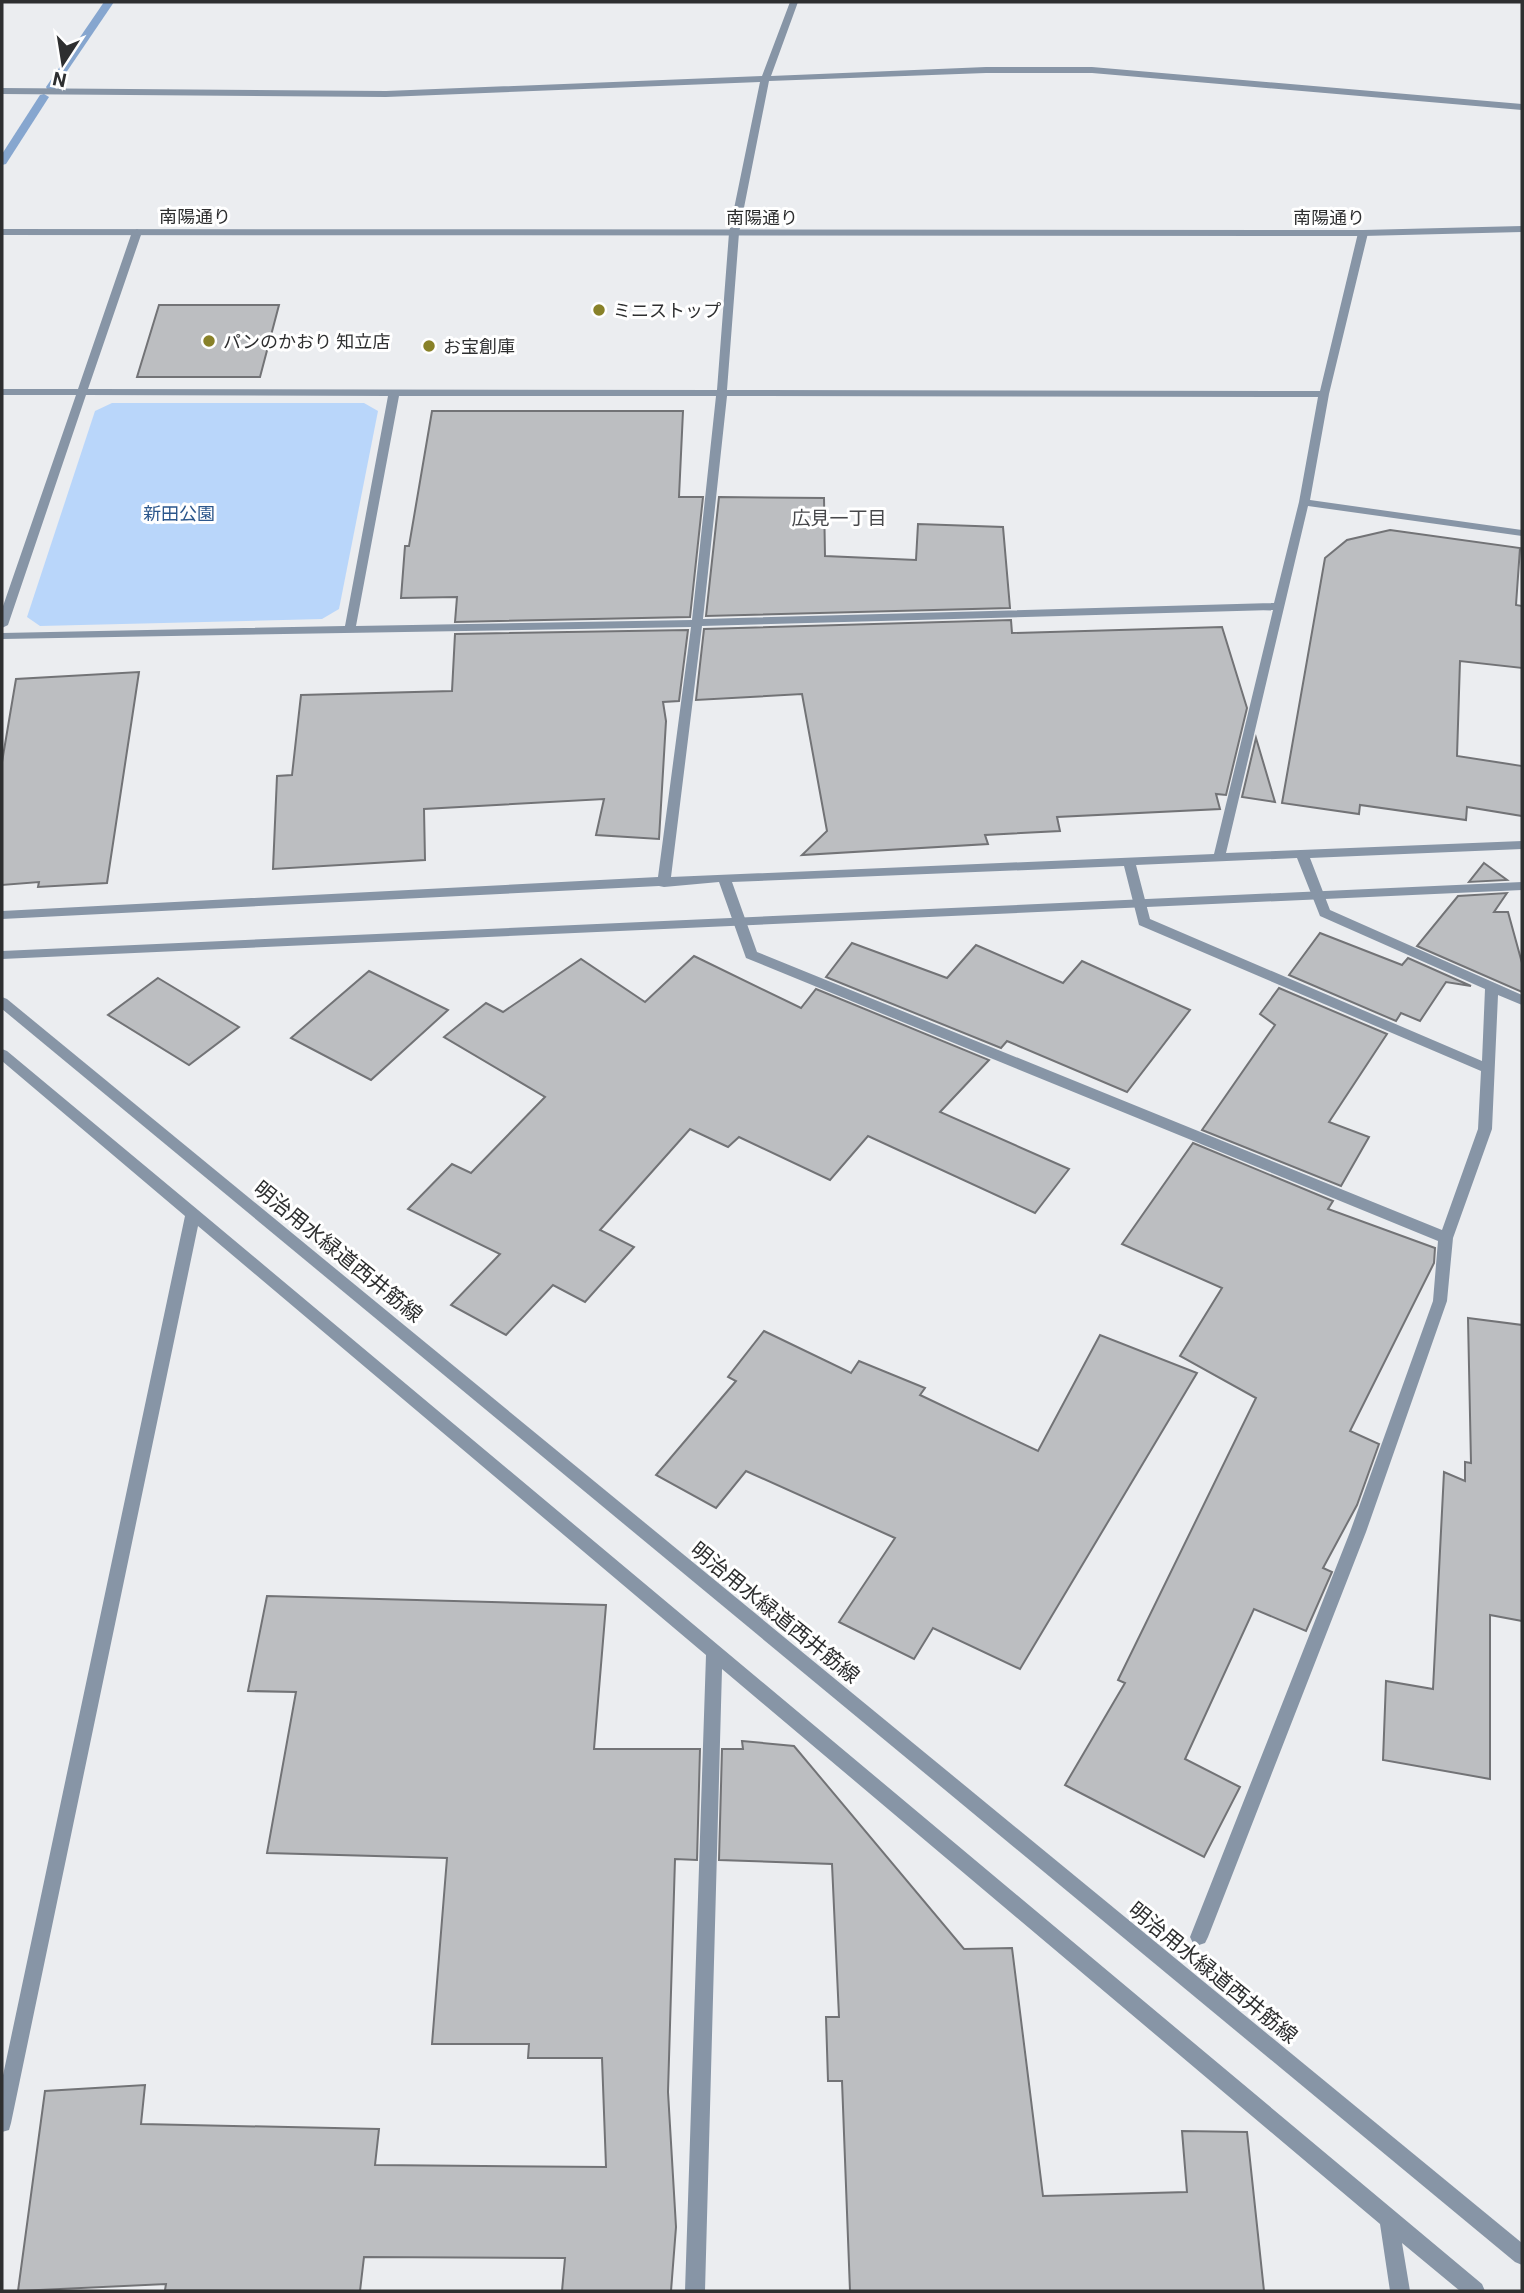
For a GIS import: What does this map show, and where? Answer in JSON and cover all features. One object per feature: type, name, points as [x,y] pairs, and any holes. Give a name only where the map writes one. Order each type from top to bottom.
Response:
[{"type":"street","points":[[664,883],[697,622],[722,392],[734,233],[765,80],[793,2]]},
{"type":"street","points":[[2,91],[386,94],[986,70],[1092,71],[1522,107]]},
{"type":"street","name":"南陽通り","points":[[2,232],[1363,233],[1522,229]]},
{"type":"street","points":[[2,625],[137,232]]},
{"type":"street","points":[[1219,857],[1304,502],[1324,394],[1363,233]]},
{"type":"street","points":[[2,391],[1324,394]]},
{"type":"street","points":[[351,630],[394,393]]},
{"type":"street","points":[[1304,502],[1522,533]]},
{"type":"street","points":[[2,636],[697,622],[1278,606]]},
{"type":"street","points":[[2,915],[724,878],[1522,845]]},
{"type":"street","points":[[1303,854],[1325,913],[1522,1000]]},
{"type":"street","points":[[1129,862],[1144,922],[1488,1069]]},
{"type":"street","points":[[724,878],[751,956],[1446,1238]]},
{"type":"street","points":[[2,955],[1522,886]]},
{"type":"street","points":[[1199,1937],[1358,1532],[1440,1301],[1446,1238],[1485,1129],[1492,986]]},
{"type":"street","name":"明治用水緑道西井筋線","points":[[2,1002],[1522,2255]]},
{"type":"street","points":[[2,1054],[1475,2291]]},
{"type":"street","points":[[2,2123],[192,1214]]},
{"type":"street","points":[[695,2291],[714,1653]]},
{"type":"street","points":[[1389,2218],[1400,2291]]},
{"type":"green space","name":"新田公園","points":[[112,403],[364,403],[378,411],[339,609],[322,619],[40,626],[27,617],[95,411]]},
{"type":"building","name":"パンのかおり 知立店","points":[[159,305],[279,305],[260,377],[137,377]]},
{"type":"building","points":[[432,411],[683,411],[679,497],[703,497],[690,617],[455,622],[457,597],[401,598],[405,546],[409,546]]},
{"type":"building","points":[[719,497],[824,498],[825,556],[916,560],[918,524],[1003,527],[1010,608],[706,616]]},
{"type":"building","points":[[1390,530],[1520,548],[1516,605],[1522,606],[1522,668],[1460,661],[1457,756],[1522,766],[1522,816],[1467,807],[1466,820],[1360,805],[1359,814],[1282,803],[1325,558],[1347,540]]},
{"type":"building","points":[[1011,620],[1012,633],[1222,627],[1247,708],[1226,795],[1216,794],[1220,809],[1057,817],[1060,831],[985,835],[988,844],[802,855],[827,831],[802,694],[696,700],[704,629]]},
{"type":"building","points":[[688,630],[679,701],[663,702],[666,721],[659,839],[596,835],[604,799],[424,809],[425,860],[273,869],[277,776],[292,775],[301,695],[452,691],[455,634]]},
{"type":"building","points":[[139,672],[107,883],[38,887],[39,882],[2,885],[2,762],[16,679]]},
{"type":"building","points":[[1256,738],[1275,802],[1242,797]]},
{"type":"building","points":[[1484,863],[1507,880],[1469,882]]},
{"type":"building","points":[[1507,893],[1494,912],[1508,912],[1522,963],[1522,992],[1417,946],[1458,896]]},
{"type":"building","points":[[1320,933],[1402,965],[1408,958],[1471,986],[1446,982],[1420,1021],[1401,1013],[1396,1021],[1289,975]]},
{"type":"building","points":[[852,943],[947,978],[976,945],[1063,983],[1082,961],[1190,1010],[1127,1092],[1007,1041],[1001,1048],[826,977]]},
{"type":"building","points":[[694,956],[801,1008],[816,989],[989,1060],[940,1112],[1069,1169],[1035,1213],[868,1136],[830,1180],[739,1137],[728,1147],[690,1129],[600,1230],[634,1247],[585,1302],[553,1285],[506,1335],[451,1305],[500,1254],[408,1209],[452,1164],[471,1173],[545,1097],[444,1037],[486,1003],[503,1012],[581,959],[645,1002]]},
{"type":"building","points":[[369,971],[448,1010],[371,1080],[291,1038]]},
{"type":"building","points":[[158,978],[239,1027],[189,1065],[108,1015]]},
{"type":"building","points":[[1279,988],[1387,1034],[1329,1122],[1369,1137],[1341,1186],[1202,1130],[1275,1025],[1260,1014]]},
{"type":"building","points":[[1193,1143],[1333,1201],[1328,1209],[1435,1248],[1434,1263],[1350,1431],[1379,1444],[1357,1505],[1323,1568],[1332,1572],[1306,1631],[1254,1609],[1185,1759],[1240,1787],[1204,1857],[1065,1785],[1125,1683],[1118,1680],[1256,1398],[1180,1356],[1222,1288],[1122,1244]]},
{"type":"building","points":[[1468,1318],[1522,1325],[1522,1621],[1490,1615],[1490,1779],[1383,1760],[1386,1681],[1433,1689],[1444,1472],[1465,1481],[1465,1462],[1471,1463]]},
{"type":"building","points":[[764,1331],[851,1373],[859,1361],[925,1388],[920,1395],[1038,1451],[1100,1335],[1197,1373],[1020,1669],[933,1628],[914,1659],[839,1622],[895,1538],[746,1471],[716,1508],[656,1475],[736,1381],[728,1377]]},
{"type":"building","points":[[267,1596],[606,1605],[594,1749],[700,1749],[697,1860],[675,1859],[668,2092],[676,2227],[671,2291],[562,2291],[565,2258],[364,2257],[360,2291],[165,2290],[166,2284],[18,2291],[45,2091],[145,2085],[141,2124],[379,2129],[375,2165],[606,2167],[602,2058],[528,2058],[529,2044],[432,2044],[447,1858],[267,1853],[296,1692],[248,1691]]},
{"type":"building","points":[[742,1741],[794,1746],[964,1949],[1012,1948],[1043,2196],[1187,2192],[1182,2131],[1247,2132],[1264,2291],[850,2291],[842,2081],[828,2081],[826,2017],[839,2017],[832,1864],[719,1860],[722,1749],[743,1749]]},
{"type":"waterway","points":[[51,87],[109,2]]},
{"type":"waterway","points":[[2,162],[44,97]]},
{"type":"place","name":"ミニストップ","points":[[599,310]]},
{"type":"place","name":"パンのかおり 知立店","points":[[209,341]]},
{"type":"place","name":"お宝創庫","points":[[429,346]]},
{"type":"district","name":"広見一丁目","points":[[839,518]]}]
